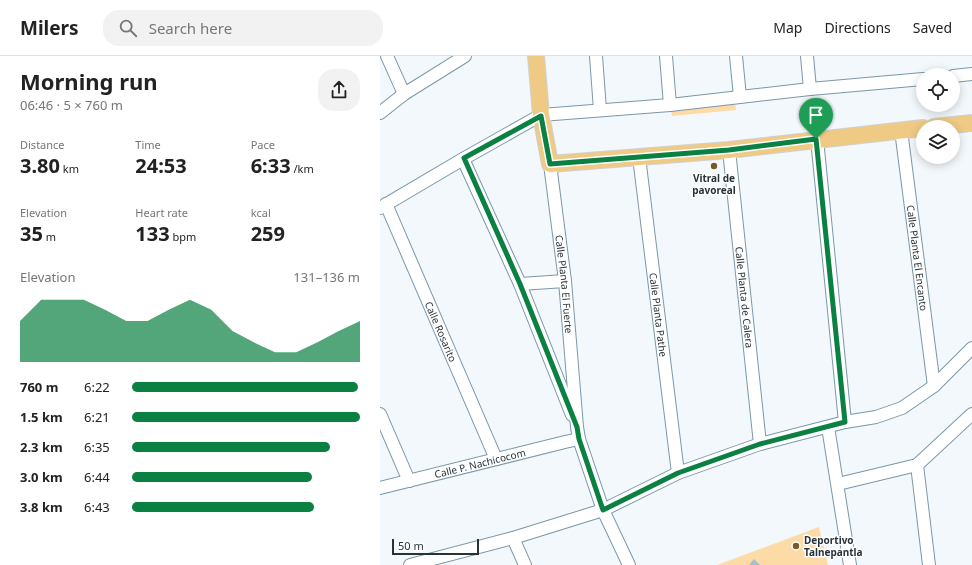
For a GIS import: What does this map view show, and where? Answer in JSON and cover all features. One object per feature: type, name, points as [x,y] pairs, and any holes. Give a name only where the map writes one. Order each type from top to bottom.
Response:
[{"type":"main road","name":"Calle Planta El Fuerte","points":[[536,56],[541,116],[550,164]]},
{"type":"main road","points":[[960,124],[972,123]]},
{"type":"main road","points":[[550,164],[729,150],[916,129]]},
{"type":"street","points":[[387,56],[404,94]]},
{"type":"street","points":[[596,56],[600,110]]},
{"type":"street","points":[[666,56],[670,104]]},
{"type":"street","points":[[736,56],[746,96]]},
{"type":"street","points":[[807,56],[810,89]]},
{"type":"street","points":[[380,113],[404,94],[461,57]]},
{"type":"street","points":[[960,75],[972,74]]},
{"type":"street","points":[[383,206],[464,158],[541,116],[916,80]]},
{"type":"street","name":"Calle Planta El Encanto","points":[[901,130],[934,386]]},
{"type":"street","points":[[816,139],[845,422]]},
{"type":"street","name":"Calle Planta de Calera","points":[[729,150],[760,444]]},
{"type":"street","name":"Calle Planta Pathe","points":[[639,157],[678,473]]},
{"type":"street","points":[[464,158],[520,284],[578,433]]},
{"type":"street","name":"Calle Planta El Fuerte","points":[[550,164],[565,281],[578,433],[603,510],[629,565]]},
{"type":"street","name":"Calle Rosarito","points":[[383,206],[496,459]]},
{"type":"street","points":[[520,284],[565,281]]},
{"type":"street","points":[[410,565],[513,538],[603,510],[678,473],[760,444],[845,422],[876,417],[902,408],[934,386],[972,348]]},
{"type":"street","points":[[380,414],[409,481]]},
{"type":"street","points":[[838,484],[917,465],[972,414]]},
{"type":"street","points":[[828,427],[850,565]]},
{"type":"street","name":"Calle P. Nachicocom","points":[[380,488],[496,459],[578,433]]},
{"type":"street","points":[[917,465],[929,565]]},
{"type":"street","points":[[513,538],[525,565]]},
{"type":"shaded area","points":[[734,92],[736,110],[672,116],[669,98]]},
{"type":"shaded area","name":"Deportivo Talnepantla","points":[[819,527],[828,565],[717,565]]},
{"type":"building","points":[[754,559],[760,565],[749,565]]},
{"type":"place","name":"Vitral de pavoreal","points":[[714,166]]},
{"type":"place","name":"Deportivo Talnepantla","points":[[796,546]]},
{"type":"route","points":[[541,116],[550,164],[729,150],[816,139],[845,422],[760,444],[678,473],[603,510],[579,439],[577,427],[520,284],[464,158],[541,116]]}]
